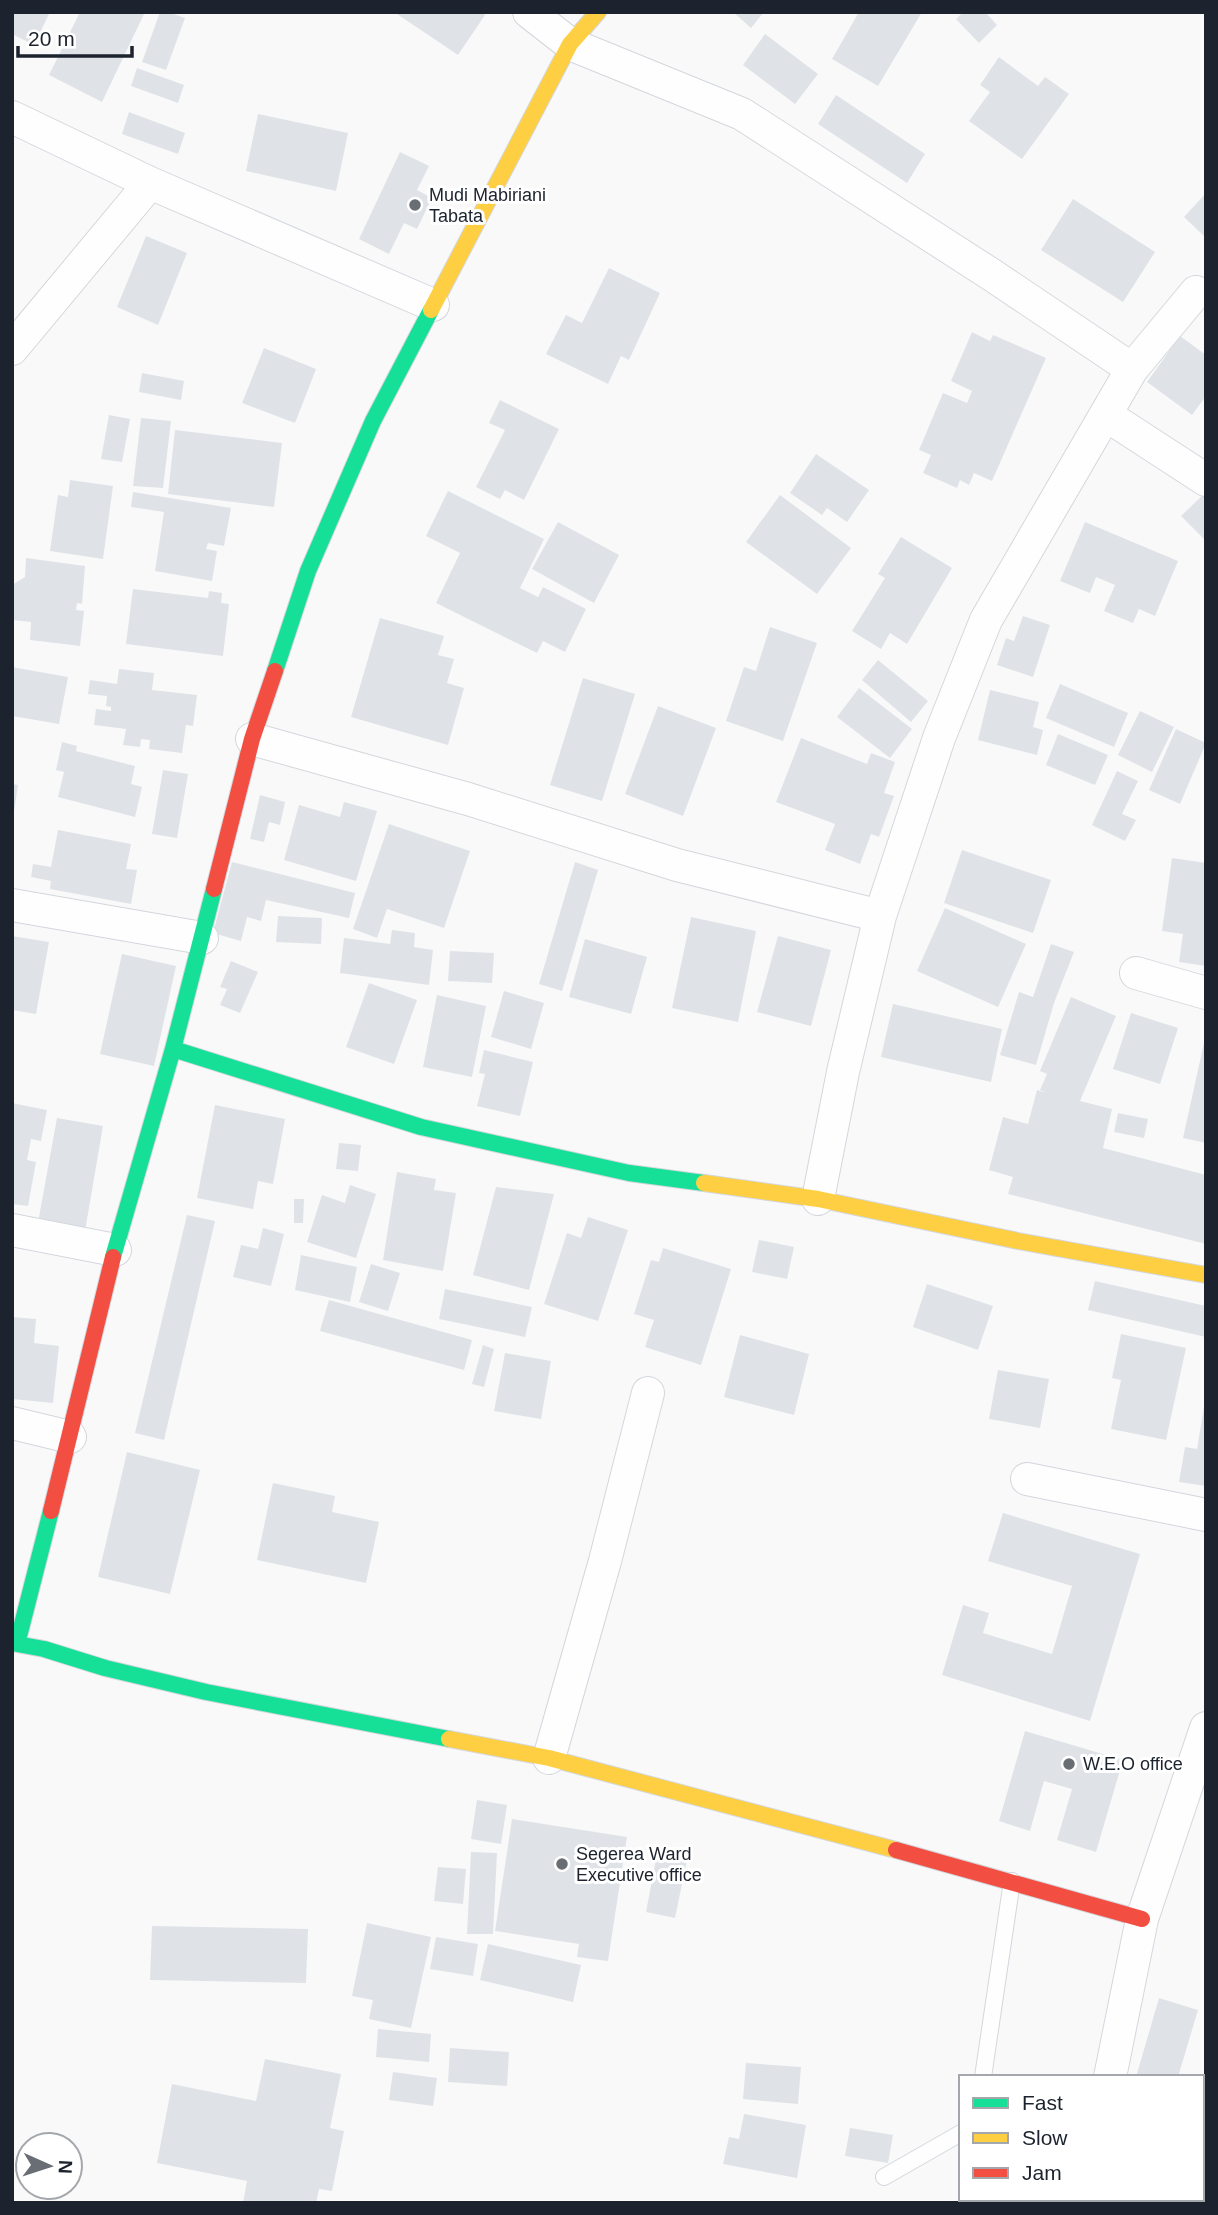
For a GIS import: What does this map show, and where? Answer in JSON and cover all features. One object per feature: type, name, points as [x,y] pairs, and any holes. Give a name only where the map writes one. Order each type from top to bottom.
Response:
[{"type":"street","points":[[529,12],[570,44],[742,114],[1132,369]]},
{"type":"street","points":[[598,12],[570,44],[433,305],[373,421],[308,570],[252,739],[173,1049],[115,1250],[15,1653],[44,1649],[105,1668],[206,1692],[549,1758],[819,1828],[1142,1919]]},
{"type":"street","points":[[12,117],[150,183],[433,305]]},
{"type":"street","points":[[12,349],[150,183]]},
{"type":"street","points":[[818,1199],[843,1072],[880,916],[939,737],[986,620],[1132,369],[1196,292]]},
{"type":"street","points":[[1106,415],[1206,480]]},
{"type":"street","points":[[252,739],[468,799],[677,865],[880,916]]},
{"type":"street","points":[[12,905],[202,938]]},
{"type":"street","points":[[1136,973],[1206,993]]},
{"type":"street","points":[[173,1049],[421,1127],[629,1173],[818,1199],[1018,1241],[1206,1275]]},
{"type":"street","points":[[12,1230],[115,1250]]},
{"type":"street","points":[[549,1758],[605,1561],[648,1393]]},
{"type":"street","points":[[12,1423],[70,1437]]},
{"type":"street","points":[[1027,1479],[1206,1515]]},
{"type":"street","points":[[1110,2075],[1142,1919],[1206,1728]]},
{"type":"lane","points":[[983,2075],[1013,1881]]},
{"type":"lane","points":[[884,2177],[959,2134]]},
{"type":"building","points":[[12,12],[50,12],[34,45],[12,34]]},
{"type":"building","points":[[80,12],[145,12],[102,102],[49,75]]},
{"type":"building","points":[[160,12],[185,18],[166,70],[142,62]]},
{"type":"building","points":[[394,12],[482,12],[485,15],[458,55]]},
{"type":"building","points":[[733,12],[764,12],[751,28]]},
{"type":"building","points":[[859,12],[922,12],[878,86],[832,59]]},
{"type":"building","points":[[963,12],[985,12],[997,25],[979,43],[956,19]]},
{"type":"building","points":[[765,34],[818,74],[795,104],[743,65]]},
{"type":"building","points":[[999,57],[1038,86],[1045,77],[1069,94],[1022,159],[969,121],[990,92],[980,85]]},
{"type":"building","points":[[137,68],[184,85],[178,103],[131,86]]},
{"type":"building","points":[[836,95],[925,154],[907,183],[818,124]]},
{"type":"building","points":[[129,112],[185,133],[178,154],[122,134]]},
{"type":"building","points":[[258,114],[348,133],[336,191],[246,171]]},
{"type":"building","points":[[400,152],[429,166],[417,190],[432,198],[417,229],[404,223],[389,254],[359,239]]},
{"type":"building","points":[[1206,193],[1206,238],[1184,217]]},
{"type":"building","points":[[1073,199],[1155,252],[1123,302],[1041,250]]},
{"type":"building","points":[[146,236],[187,253],[158,325],[117,307]]},
{"type":"building","points":[[609,268],[660,293],[629,360],[621,356],[608,384],[546,354],[566,315],[582,323]]},
{"type":"building","points":[[972,332],[990,341],[993,335],[1046,358],[992,481],[974,473],[969,485],[960,480],[957,488],[923,473],[931,455],[919,450],[943,393],[967,403],[972,391],[951,381]]},
{"type":"building","points":[[1180,336],[1206,355],[1206,396],[1192,415],[1147,382]]},
{"type":"building","points":[[264,348],[316,369],[295,423],[242,403]]},
{"type":"building","points":[[142,373],[184,381],[181,400],[139,392]]},
{"type":"building","points":[[500,400],[559,429],[524,500],[505,490],[500,499],[476,487],[505,430],[489,423]]},
{"type":"building","points":[[109,415],[130,419],[122,462],[101,459]]},
{"type":"building","points":[[141,418],[171,421],[163,488],[133,486]]},
{"type":"building","points":[[175,430],[282,443],[274,507],[168,494]]},
{"type":"building","points":[[816,454],[869,490],[847,522],[827,508],[822,515],[790,493]]},
{"type":"building","points":[[70,480],[113,486],[103,559],[50,551],[58,495],[68,497]]},
{"type":"building","points":[[448,491],[544,539],[520,588],[538,597],[543,587],[586,609],[565,652],[543,641],[537,653],[436,603],[460,553],[426,536]]},
{"type":"building","points":[[133,492],[231,508],[224,546],[208,543],[206,549],[217,551],[212,581],[155,571],[164,512],[131,507]]},
{"type":"building","points":[[1206,492],[1206,541],[1181,516]]},
{"type":"building","points":[[780,495],[851,548],[817,594],[746,542]]},
{"type":"building","points":[[558,522],[619,555],[594,603],[532,569]]},
{"type":"building","points":[[1085,522],[1178,561],[1155,616],[1139,609],[1133,623],[1104,611],[1115,585],[1096,577],[1090,593],[1060,581]]},
{"type":"building","points":[[901,537],[952,568],[907,644],[890,633],[881,649],[852,631],[885,578],[878,574]]},
{"type":"building","points":[[26,558],[85,566],[82,604],[77,603],[76,610],[84,611],[80,646],[30,640],[31,622],[12,620],[12,585],[25,577]]},
{"type":"building","points":[[133,589],[208,598],[209,591],[222,593],[221,603],[229,604],[223,656],[126,644]]},
{"type":"building","points":[[1023,616],[1050,625],[1033,677],[997,665],[1006,638],[1014,641]]},
{"type":"building","points":[[380,618],[444,636],[438,655],[454,659],[447,683],[464,688],[448,745],[351,717]]},
{"type":"building","points":[[770,627],[817,643],[783,741],[726,721],[744,667],[756,671]]},
{"type":"building","points":[[878,660],[928,701],[911,722],[862,680]]},
{"type":"building","points":[[12,667],[68,677],[59,724],[12,716]]},
{"type":"building","points":[[119,669],[154,673],[152,690],[197,695],[193,726],[186,725],[182,753],[149,749],[150,740],[141,739],[140,747],[123,745],[126,729],[94,725],[96,709],[111,711],[111,707],[106,706],[107,696],[88,694],[90,680],[117,684]]},
{"type":"building","points":[[583,678],[635,694],[602,801],[550,785]]},
{"type":"building","points":[[1060,684],[1128,713],[1114,747],[1046,718]]},
{"type":"building","points":[[859,688],[912,729],[890,758],[837,717]]},
{"type":"building","points":[[990,690],[1039,702],[1033,727],[1043,730],[1037,755],[978,740]]},
{"type":"building","points":[[658,706],[716,728],[683,816],[625,794]]},
{"type":"building","points":[[1140,711],[1174,727],[1152,772],[1118,755]]},
{"type":"building","points":[[1176,729],[1206,743],[1180,804],[1149,790]]},
{"type":"building","points":[[1058,734],[1108,755],[1095,785],[1046,765]]},
{"type":"building","points":[[801,738],[867,764],[871,753],[895,762],[884,793],[894,796],[879,837],[871,834],[860,864],[825,850],[835,824],[776,802]]},
{"type":"building","points":[[62,742],[77,746],[76,751],[135,766],[131,784],[142,787],[135,817],[58,797],[64,772],[56,770]]},
{"type":"building","points":[[163,770],[188,774],[177,838],[152,834]]},
{"type":"building","points":[[1117,771],[1138,781],[1122,814],[1136,820],[1125,841],[1092,825]]},
{"type":"building","points":[[12,784],[18,785],[14,812],[12,812]]},
{"type":"building","points":[[260,795],[285,802],[280,825],[269,822],[264,842],[250,839]]},
{"type":"building","points":[[344,802],[377,811],[356,881],[284,860],[299,805],[340,817]]},
{"type":"building","points":[[389,824],[470,851],[444,928],[387,909],[377,938],[353,929]]},
{"type":"building","points":[[58,830],[131,844],[126,869],[137,870],[131,904],[50,889],[51,881],[31,877],[33,864],[51,867]]},
{"type":"building","points":[[962,850],[1051,880],[1033,933],[944,903]]},
{"type":"building","points":[[1172,858],[1206,863],[1206,966],[1179,962],[1183,934],[1162,931]]},
{"type":"building","points":[[232,862],[355,893],[349,918],[266,900],[261,921],[247,917],[241,941],[213,933]]},
{"type":"building","points":[[575,862],[598,870],[562,991],[539,984]]},
{"type":"building","points":[[945,908],[1026,944],[998,1007],[917,971]]},
{"type":"building","points":[[278,916],[322,918],[321,944],[276,942]]},
{"type":"building","points":[[691,917],[756,931],[738,1022],[672,1008]]},
{"type":"building","points":[[392,930],[415,933],[414,947],[433,950],[429,985],[340,973],[344,938],[390,944]]},
{"type":"building","points":[[12,936],[49,942],[36,1014],[12,1010]]},
{"type":"building","points":[[778,936],[831,950],[811,1026],[757,1012]]},
{"type":"building","points":[[585,939],[647,957],[631,1014],[569,997]]},
{"type":"building","points":[[1051,944],[1074,952],[1054,1003],[1036,1065],[1000,1055],[1019,992],[1033,997]]},
{"type":"building","points":[[450,951],[494,953],[492,983],[448,981]]},
{"type":"building","points":[[122,954],[176,966],[154,1066],[100,1054]]},
{"type":"building","points":[[231,961],[258,972],[240,1013],[220,1005],[227,989],[220,987]]},
{"type":"building","points":[[369,983],[417,1000],[394,1064],[346,1047]]},
{"type":"building","points":[[504,991],[544,1003],[531,1049],[491,1037]]},
{"type":"building","points":[[437,995],[486,1006],[472,1077],[423,1067]]},
{"type":"building","points":[[1071,997],[1116,1016],[1080,1101],[1112,1109],[1103,1148],[1206,1175],[1206,1244],[1008,1194],[1013,1177],[989,1170],[1003,1117],[1028,1124],[1037,1090],[1047,1093],[1040,1090],[1047,1074],[1040,1071]]},
{"type":"building","points":[[893,1004],[1002,1029],[991,1082],[881,1057]]},
{"type":"building","points":[[1131,1013],[1178,1028],[1160,1084],[1113,1069]]},
{"type":"building","points":[[1206,1038],[1206,1143],[1183,1138]]},
{"type":"building","points":[[484,1050],[533,1062],[520,1116],[477,1106],[485,1074],[479,1073]]},
{"type":"building","points":[[12,1103],[47,1110],[41,1141],[31,1139],[27,1160],[36,1162],[28,1206],[12,1204]]},
{"type":"building","points":[[215,1105],[285,1119],[273,1184],[258,1181],[253,1209],[197,1198]]},
{"type":"building","points":[[1118,1113],[1148,1119],[1144,1138],[1114,1132]]},
{"type":"building","points":[[57,1118],[103,1126],[84,1237],[37,1228]]},
{"type":"building","points":[[339,1143],[361,1145],[358,1171],[336,1169]]},
{"type":"building","points":[[397,1172],[436,1179],[434,1190],[456,1193],[443,1271],[383,1260]]},
{"type":"building","points":[[350,1185],[376,1194],[356,1258],[307,1242],[322,1195],[345,1203]]},
{"type":"building","points":[[496,1187],[554,1194],[529,1290],[473,1275]]},
{"type":"building","points":[[294,1199],[304,1199],[303,1223],[294,1223]]},
{"type":"building","points":[[187,1215],[215,1221],[164,1440],[135,1433]]},
{"type":"building","points":[[588,1217],[628,1230],[598,1321],[544,1304],[567,1233],[581,1238]]},
{"type":"building","points":[[263,1228],[284,1234],[271,1286],[233,1277],[241,1245],[258,1249]]},
{"type":"building","points":[[759,1240],[794,1247],[787,1279],[752,1272]]},
{"type":"building","points":[[663,1248],[731,1269],[701,1365],[645,1347],[654,1320],[634,1314],[651,1260],[659,1262]]},
{"type":"building","points":[[301,1255],[357,1267],[350,1302],[295,1290]]},
{"type":"building","points":[[371,1264],[400,1273],[388,1311],[359,1302]]},
{"type":"building","points":[[1095,1281],[1206,1306],[1206,1337],[1088,1310]]},
{"type":"building","points":[[927,1284],[993,1306],[978,1350],[913,1327]]},
{"type":"building","points":[[445,1289],[532,1307],[525,1337],[439,1319]]},
{"type":"building","points":[[329,1300],[472,1340],[464,1370],[320,1331]]},
{"type":"building","points":[[12,1317],[36,1319],[34,1343],[59,1346],[53,1403],[12,1399]]},
{"type":"building","points":[[1121,1334],[1186,1348],[1166,1440],[1111,1429],[1121,1380],[1112,1378]]},
{"type":"building","points":[[740,1335],[809,1354],[794,1415],[724,1397]]},
{"type":"building","points":[[483,1345],[494,1349],[484,1387],[472,1384]]},
{"type":"building","points":[[505,1353],[551,1361],[541,1419],[494,1411]]},
{"type":"building","points":[[998,1370],[1049,1379],[1040,1428],[989,1419]]},
{"type":"building","points":[[1204,1407],[1206,1486],[1179,1482],[1185,1447],[1197,1449]]},
{"type":"building","points":[[127,1452],[200,1470],[170,1594],[98,1577]]},
{"type":"building","points":[[273,1483],[335,1496],[332,1512],[379,1522],[366,1583],[257,1560]]},
{"type":"building","points":[[1003,1513],[1140,1554],[1090,1721],[942,1675],[963,1605],[989,1613],[983,1633],[1052,1654],[1072,1586],[988,1561]]},
{"type":"building","points":[[1025,1731],[1123,1760],[1096,1852],[1057,1840],[1072,1789],[1044,1781],[1030,1831],[999,1821]]},
{"type":"building","points":[[477,1800],[507,1805],[501,1844],[471,1839]]},
{"type":"building","points":[[512,1819],[627,1837],[608,1961],[577,1957],[579,1944],[495,1931]]},
{"type":"building","points":[[471,1852],[497,1853],[493,1934],[467,1934]]},
{"type":"building","points":[[657,1854],[687,1860],[675,1918],[646,1912]]},
{"type":"building","points":[[438,1867],[466,1869],[463,1904],[434,1901]]},
{"type":"building","points":[[367,1923],[431,1937],[411,2028],[369,2019],[373,2000],[352,1996]]},
{"type":"building","points":[[152,1926],[308,1929],[306,1983],[150,1980]]},
{"type":"building","points":[[436,1937],[478,1944],[473,1976],[430,1969]]},
{"type":"building","points":[[488,1944],[581,1965],[573,2002],[480,1980]]},
{"type":"building","points":[[1159,1998],[1198,2010],[1179,2075],[1137,2075]]},
{"type":"building","points":[[378,2029],[431,2034],[429,2062],[376,2057]]},
{"type":"building","points":[[450,2048],[509,2052],[507,2086],[448,2082]]},
{"type":"building","points":[[265,2059],[341,2074],[330,2128],[344,2131],[332,2191],[319,2189],[316,2203],[243,2203],[247,2181],[157,2163],[172,2084],[256,2101]]},
{"type":"building","points":[[746,2063],[801,2067],[798,2104],[743,2099]]},
{"type":"building","points":[[393,2072],[437,2078],[433,2106],[389,2100]]},
{"type":"building","points":[[1204,2096],[1206,2097],[1204,2149]]},
{"type":"building","points":[[744,2114],[806,2125],[797,2178],[723,2164],[729,2137],[739,2139]]},
{"type":"building","points":[[850,2128],[893,2135],[888,2163],[845,2156]]},
{"type":"building","points":[[976,2201],[1042,2201],[1042,2203]]},
{"type":"building","points":[[1106,2201],[1140,2201],[1139,2203]]},
{"type":"building","points":[[1148,2201],[1190,2201],[1189,2203]]},
{"type":"traffic: fast","points":[[275,671],[308,571],[373,421],[431,310]]},
{"type":"traffic: fast","points":[[113,1257],[173,1049],[214,889]]},
{"type":"traffic: fast","points":[[173,1049],[421,1127],[629,1173],[704,1183]]},
{"type":"traffic: fast","points":[[51,1511],[17,1644],[206,1692],[449,1739]]},
{"type":"traffic: slow","points":[[431,310],[570,44],[598,12]]},
{"type":"traffic: slow","points":[[704,1183],[818,1199],[1018,1241],[1206,1275]]},
{"type":"traffic: slow","points":[[449,1739],[549,1758],[896,1850]]},
{"type":"traffic: jam","points":[[214,889],[252,739],[275,671]]},
{"type":"traffic: jam","points":[[51,1511],[113,1257]]},
{"type":"traffic: jam","points":[[896,1850],[1142,1919]]},
{"type":"place","name":"Mudi Mabiriani Tabata","points":[[415,205]]},
{"type":"place","name":"W.E.O office","points":[[1069,1764]]},
{"type":"place","name":"Segerea Ward Executive office","points":[[562,1864]]}]
